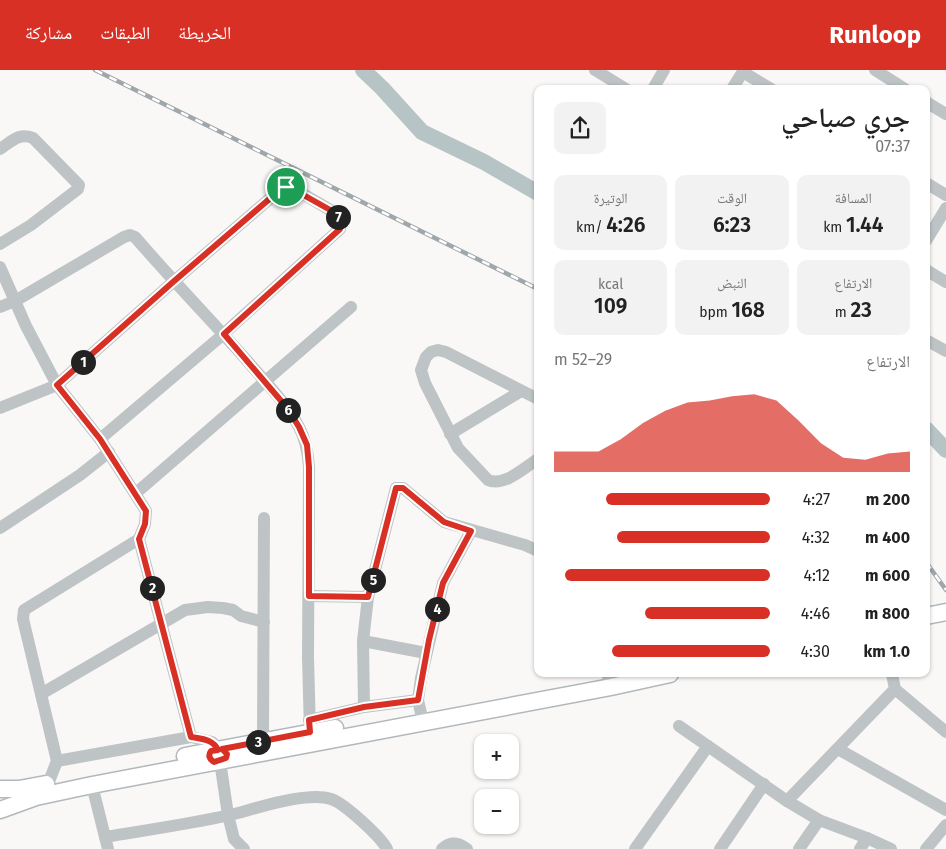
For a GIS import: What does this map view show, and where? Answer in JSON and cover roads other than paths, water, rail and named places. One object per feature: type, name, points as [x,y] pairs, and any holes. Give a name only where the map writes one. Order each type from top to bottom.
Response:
[{"type":"main road","points":[[930,615],[946,612]]},
{"type":"main road","points":[[930,626],[946,623]]},
{"type":"main road","points":[[0,810],[36,797],[218,755],[309,726],[420,707],[625,677]]},
{"type":"main road","points":[[0,789],[19,789],[218,755],[610,678]]},
{"type":"street","points":[[595,70],[619,85]]},
{"type":"street","points":[[655,85],[664,70]]},
{"type":"street","points":[[875,70],[899,85]]},
{"type":"street","points":[[734,85],[743,71],[765,85]]},
{"type":"street","points":[[930,104],[946,114]]},
{"type":"street","points":[[0,149],[20,136],[24,135],[33,138],[80,185],[78,189],[31,225],[0,244]]},
{"type":"street","points":[[930,186],[946,196]]},
{"type":"street","points":[[0,408],[57,385],[281,189],[291,188],[338,216],[340,229],[224,334],[100,439]]},
{"type":"street","points":[[930,234],[946,208]]},
{"type":"street","points":[[0,307],[15,301],[130,235],[134,237],[173,282],[224,334],[288,409],[307,445],[309,467],[309,726],[364,707],[420,707],[426,653],[443,583],[471,531]]},
{"type":"street","points":[[0,267],[26,326],[57,385],[100,439],[146,511],[147,518],[139,539],[191,737]]},
{"type":"street","points":[[930,272],[946,282]]},
{"type":"street","points":[[136,493],[266,382],[350,307]]},
{"type":"street","points":[[930,342],[946,351]]},
{"type":"street","points":[[534,397],[446,352],[438,350],[431,352],[426,357],[421,370],[425,383],[458,448],[488,480],[493,482],[504,480],[534,461]]},
{"type":"street","points":[[450,434],[521,390]]},
{"type":"street","points":[[0,528],[80,475],[109,452]]},
{"type":"street","points":[[364,707],[363,641],[368,597],[396,488],[403,488],[444,522],[525,545],[534,550]]},
{"type":"street","points":[[263,741],[264,518]]},
{"type":"street","points":[[48,784],[58,762],[23,619],[24,610],[139,539]]},
{"type":"street","points":[[309,596],[368,597]]},
{"type":"street","points":[[41,694],[185,610],[208,607],[228,609],[234,610],[241,616],[264,622]]},
{"type":"street","points":[[363,641],[426,653]]},
{"type":"street","points":[[893,677],[895,689],[946,732]]},
{"type":"street","points":[[787,801],[895,689]]},
{"type":"street","points":[[679,726],[787,801],[819,820],[891,849]]},
{"type":"street","points":[[58,762],[191,737],[212,742],[218,755],[234,840],[244,849]]},
{"type":"street","points":[[635,849],[708,746]]},
{"type":"street","points":[[838,749],[946,810]]},
{"type":"street","points":[[720,849],[764,784]]},
{"type":"street","points":[[92,785],[106,843],[294,800],[319,797],[331,799],[342,805],[381,840],[388,849]]},
{"type":"street","points":[[799,849],[819,820]]},
{"type":"street","points":[[926,849],[946,825]]},
{"type":"street","points":[[860,849],[867,838]]},
{"type":"street","points":[[442,849],[450,843],[458,843],[467,849]]},
{"type":"waterway","points":[[363,70],[422,132],[484,162],[534,191]]},
{"type":"waterway","points":[[930,433],[946,450]]},
{"type":"railway","points":[[95,70],[534,287]]},
{"type":"railway","points":[[930,568],[946,590]]}]
